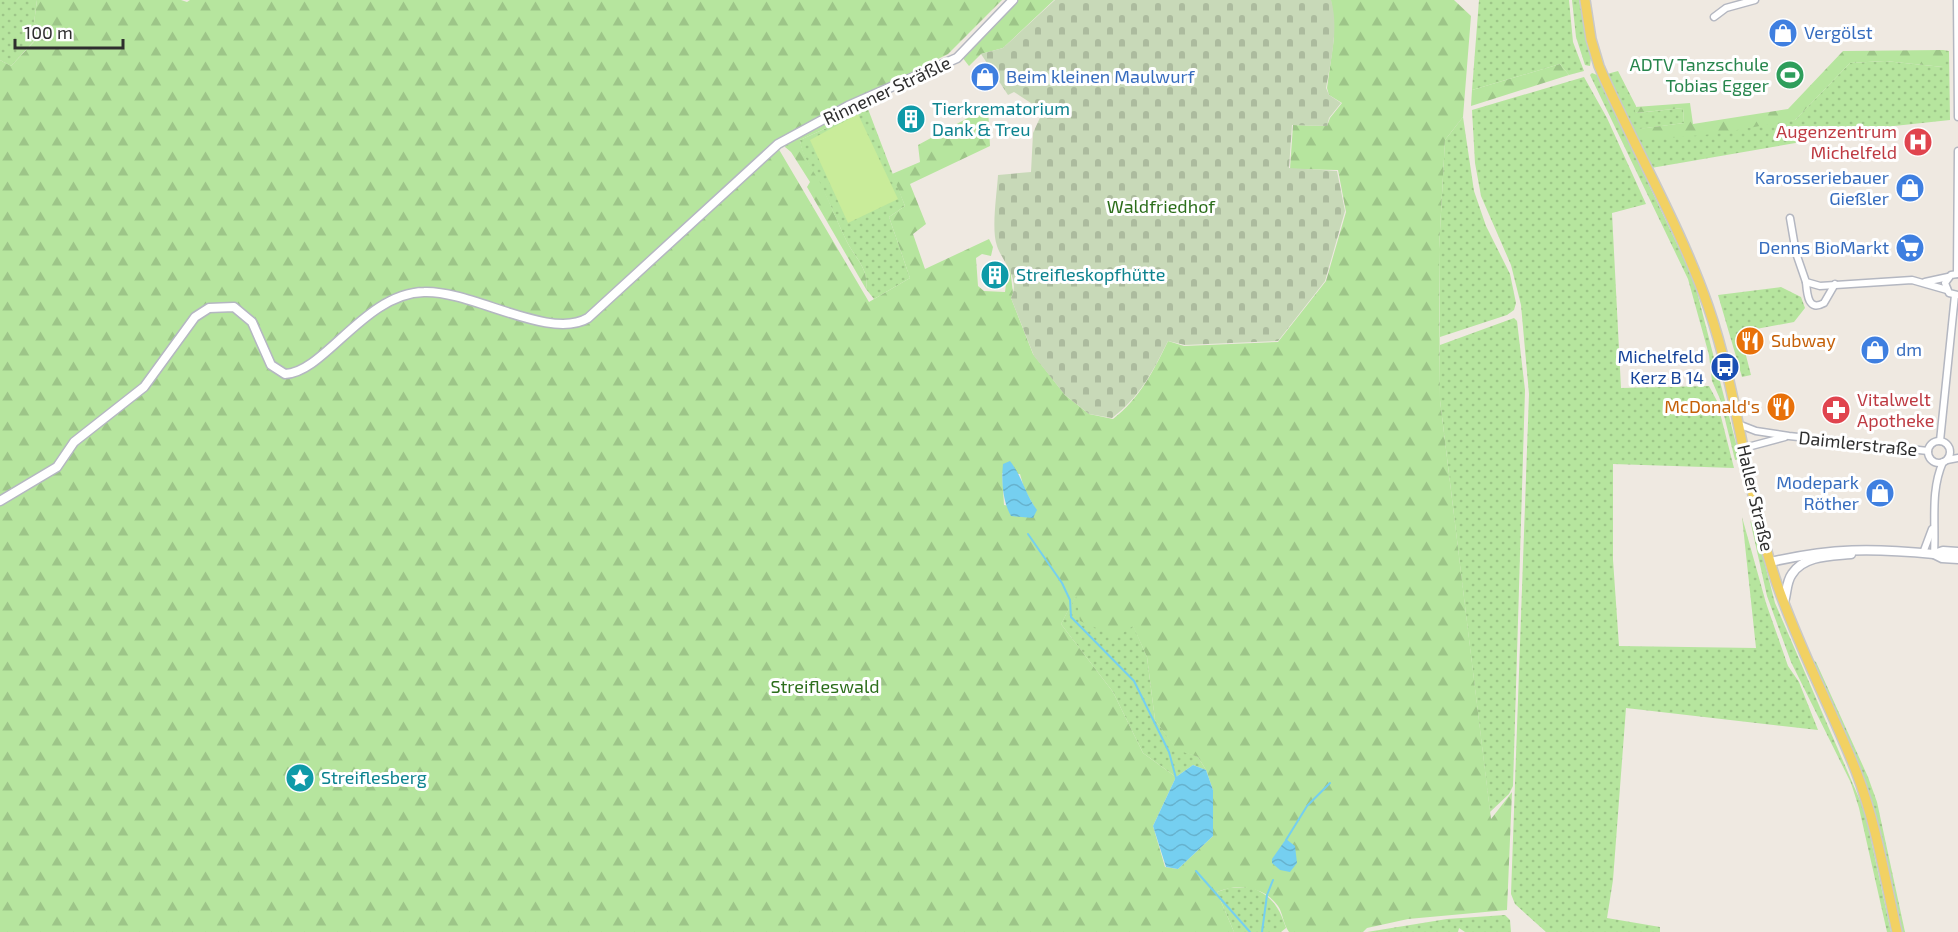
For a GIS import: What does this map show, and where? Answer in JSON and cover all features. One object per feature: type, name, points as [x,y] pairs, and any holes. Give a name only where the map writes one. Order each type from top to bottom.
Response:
[{"type":"main road","name":"Haller Straße","points":[[1585,0],[1591,39],[1599,66],[1694,270],[1707,306],[1744,448],[1770,562],[1784,602],[1856,772],[1877,840],[1897,932]]},
{"type":"street","name":"Rinnener Sträßle","points":[[0,501],[57,467],[74,442],[144,387],[195,317],[209,308],[234,307],[244,315],[257,331],[271,364],[285,374],[302,370],[370,313],[406,294],[441,293],[550,324],[577,325],[588,318],[778,144],[848,106],[957,58],[1013,0]]},
{"type":"street","points":[[1714,17],[1726,8],[1755,0]]},
{"type":"street","points":[[1957,0],[1958,117]]},
{"type":"street","points":[[1806,282],[1820,286],[1891,280],[1925,282],[1958,274],[1958,151]]},
{"type":"street","points":[[1790,218],[1796,253],[1806,282],[1806,296],[1810,303],[1816,306],[1824,303],[1835,284]]},
{"type":"street","points":[[1947,290],[1945,284],[1948,277]]},
{"type":"street","points":[[1925,282],[1957,295]]},
{"type":"street","name":"Daimlerstraße","points":[[1940,441],[1957,295]]},
{"type":"street","name":"Daimlerstraße","points":[[1738,424],[1756,431],[1789,436],[1928,451]]},
{"type":"street","name":"Daimlerstraße","points":[[1744,448],[1789,436]]},
{"type":"street","points":[[1958,450],[1940,441],[1931,444],[1928,451],[1934,462],[1958,458]]},
{"type":"street","points":[[1945,461],[1950,454],[1949,447]]},
{"type":"street","name":"Daimlerstraße","points":[[1937,474],[1945,461]]},
{"type":"street","name":"Daimlerstraße","points":[[1934,462],[1937,474],[1932,528],[1934,554]]},
{"type":"street","name":"Daimlerstraße","points":[[1923,553],[1932,528]]},
{"type":"street","points":[[1784,602],[1791,574],[1802,564],[1818,558],[1857,554],[1874,548]]},
{"type":"street","points":[[1770,562],[1828,551],[1874,548],[1934,554],[1942,558],[1958,559]]},
{"type":"street","points":[[1934,554],[1943,551],[1958,552]]},
{"type":"green space","points":[[0,0],[37,0],[34,23],[46,28],[11,66],[0,60]]},
{"type":"green space","name":"Streifleswald","points":[[37,0],[181,0],[187,2],[190,0],[1002,0],[948,54],[774,141],[869,302],[910,278],[889,217],[905,206],[892,174],[920,162],[918,145],[988,107],[990,146],[910,184],[926,224],[913,234],[925,269],[989,239],[993,247],[991,256],[982,254],[976,258],[978,286],[984,291],[1005,292],[1008,268],[1010,268],[1013,293],[1011,298],[1033,354],[1065,395],[1089,414],[1113,419],[1138,393],[1168,341],[1184,346],[1278,342],[1326,281],[1346,212],[1338,170],[1290,169],[1293,125],[1327,126],[1330,118],[1342,103],[1329,95],[1327,88],[1334,38],[1331,0],[1454,0],[1471,16],[1463,117],[1445,140],[1439,249],[1440,400],[1491,819],[1512,792],[1507,910],[1408,919],[1367,928],[1363,932],[1289,932],[1280,909],[1272,899],[1258,890],[1241,887],[1217,892],[1234,932],[0,932],[0,60],[11,66],[46,29],[34,23]],"holes":[[[1002,473],[1020,474],[1024,488],[1036,510],[1004,505]],[[1076,596],[1080,621],[1117,637],[1133,626],[1147,657],[1155,720],[1177,750],[1198,757],[1206,770],[1213,790],[1213,836],[1178,869],[1165,867],[1153,826],[1176,777],[1143,753],[1113,692],[1061,624]]]},
{"type":"green space","points":[[1017,0],[1054,0],[1003,48],[981,54],[969,66],[962,57]]},
{"type":"green space","name":"Waldfriedhof","points":[[1055,0],[1331,0],[1333,11],[1333,44],[1326,88],[1329,95],[1341,103],[1329,118],[1327,126],[1292,125],[1289,168],[1337,171],[1345,211],[1325,281],[1278,341],[1185,345],[1168,341],[1138,392],[1112,418],[1089,414],[1065,395],[1034,356],[1011,298],[1014,284],[1010,270],[999,252],[995,239],[994,221],[998,175],[1031,172],[1033,133],[1043,111],[1014,92],[1008,95],[981,54],[1003,48]]},
{"type":"green space","points":[[1479,0],[1569,0],[1573,42],[1584,71],[1569,75],[1560,64],[1472,90]]},
{"type":"green space","points":[[1572,0],[1579,0],[1591,58],[1590,66],[1585,65],[1576,37]]},
{"type":"green space","points":[[1943,50],[1949,51],[1950,120],[1894,126],[1651,168],[1607,74],[1618,71],[1636,106],[1636,113],[1683,108],[1684,123],[1639,129],[1795,120],[1850,63],[1885,61],[1943,67]]},
{"type":"green space","points":[[1943,50],[1943,67],[1885,61],[1850,63],[1795,120],[1714,134],[1646,140],[1638,129],[1684,123],[1683,108],[1635,113],[1635,107],[1690,103],[1693,124],[1788,109],[1843,51]]},
{"type":"green space","points":[[1560,64],[1569,75],[1471,106],[1472,90]]},
{"type":"green space","points":[[1592,73],[1597,75],[1694,280],[1740,459],[1735,460],[1720,399],[1712,381],[1709,355],[1688,279],[1590,75]]},
{"type":"green space","points":[[1584,77],[1607,118],[1646,204],[1612,213],[1621,388],[1709,386],[1717,401],[1734,468],[1613,464],[1613,560],[1619,646],[1756,648],[1742,517],[1766,603],[1788,666],[1799,682],[1818,730],[1626,708],[1613,880],[1607,918],[1660,927],[1660,932],[1546,932],[1515,904],[1511,894],[1529,394],[1521,305],[1511,265],[1481,196],[1475,163],[1472,110]]},
{"type":"green space","points":[[865,101],[868,109],[800,140],[806,158],[822,186],[847,242],[864,270],[866,289],[807,187],[810,182],[791,152],[785,147],[786,141]]},
{"type":"green space","points":[[868,109],[905,206],[889,217],[910,278],[874,299],[866,289],[864,270],[847,242],[825,193],[805,158],[800,140]]},
{"type":"green space","points":[[858,114],[898,199],[848,223],[810,140]]},
{"type":"green space","points":[[1463,117],[1474,191],[1486,226],[1510,274],[1516,303],[1514,310],[1507,315],[1440,337],[1439,249],[1445,140]]},
{"type":"green space","points":[[1781,287],[1801,297],[1805,308],[1794,322],[1740,332],[1751,375],[1742,377],[1718,295]]},
{"type":"green space","points":[[1514,318],[1517,321],[1525,390],[1513,786],[1509,794],[1490,812],[1440,400],[1440,345]]},
{"type":"green space","points":[[1750,520],[1757,534],[1775,603],[1865,812],[1891,932],[1887,932],[1859,808],[1851,783],[1791,662],[1767,596]]},
{"type":"green space","points":[[1076,595],[1133,625],[1147,657],[1155,720],[1177,749],[1198,757],[1206,770],[1193,765],[1176,777],[1143,753],[1113,692],[1061,624]]},
{"type":"green space","points":[[1812,659],[1816,662],[1877,802],[1905,932],[1902,932],[1871,801]]},
{"type":"green space","points":[[1251,887],[1265,895],[1278,908],[1286,928],[1281,932],[1234,932],[1217,892],[1229,888]]},
{"type":"green space","points":[[1505,915],[1510,920],[1511,932],[1465,932],[1459,928],[1458,932],[1367,932],[1447,919]]},
{"type":"water","points":[[1010,461],[1037,510],[1033,518],[1011,516],[1008,510],[1003,491],[1002,471],[1003,464]]},
{"type":"water","points":[[1193,765],[1206,770],[1213,790],[1213,836],[1178,869],[1166,867],[1153,826],[1176,777]]},
{"type":"water","points":[[1286,839],[1295,846],[1297,863],[1290,872],[1280,870],[1272,863],[1272,859]]},
{"type":"waterway","points":[[1028,534],[1062,583],[1070,600],[1071,617],[1134,681],[1169,752],[1176,778]]},
{"type":"waterway","points":[[1286,840],[1307,806],[1330,783]]},
{"type":"waterway","points":[[1196,871],[1250,932]]},
{"type":"waterway","points":[[1262,932],[1267,895],[1273,880]]},
{"type":"place","name":"Vergölst","points":[[1783,33]]},
{"type":"place","name":"ADTV Tanzschule Tobias Egger","points":[[1790,75]]},
{"type":"place","name":"Beim kleinen Maulwurf","points":[[985,77]]},
{"type":"place","name":"Tierkrematorium Dank & Treu","points":[[911,119]]},
{"type":"place","name":"Augenzentrum Michelfeld","points":[[1918,142]]},
{"type":"place","name":"Karosseriebauer Gießler","points":[[1910,188]]},
{"type":"place","name":"Denns BioMarkt","points":[[1910,248]]},
{"type":"place","name":"Streifleskopfhütte","points":[[995,275]]},
{"type":"place","name":"Subway","points":[[1750,341]]},
{"type":"place","name":"dm","points":[[1875,350]]},
{"type":"place","name":"Michelfeld Kerz B 14","points":[[1725,367]]},
{"type":"place","name":"McDonald's","points":[[1781,407]]},
{"type":"place","name":"Vitalwelt Apotheke","points":[[1836,410]]},
{"type":"place","name":"Modepark Röther","points":[[1880,493]]},
{"type":"place","name":"Streiflesberg","points":[[300,778]]}]
